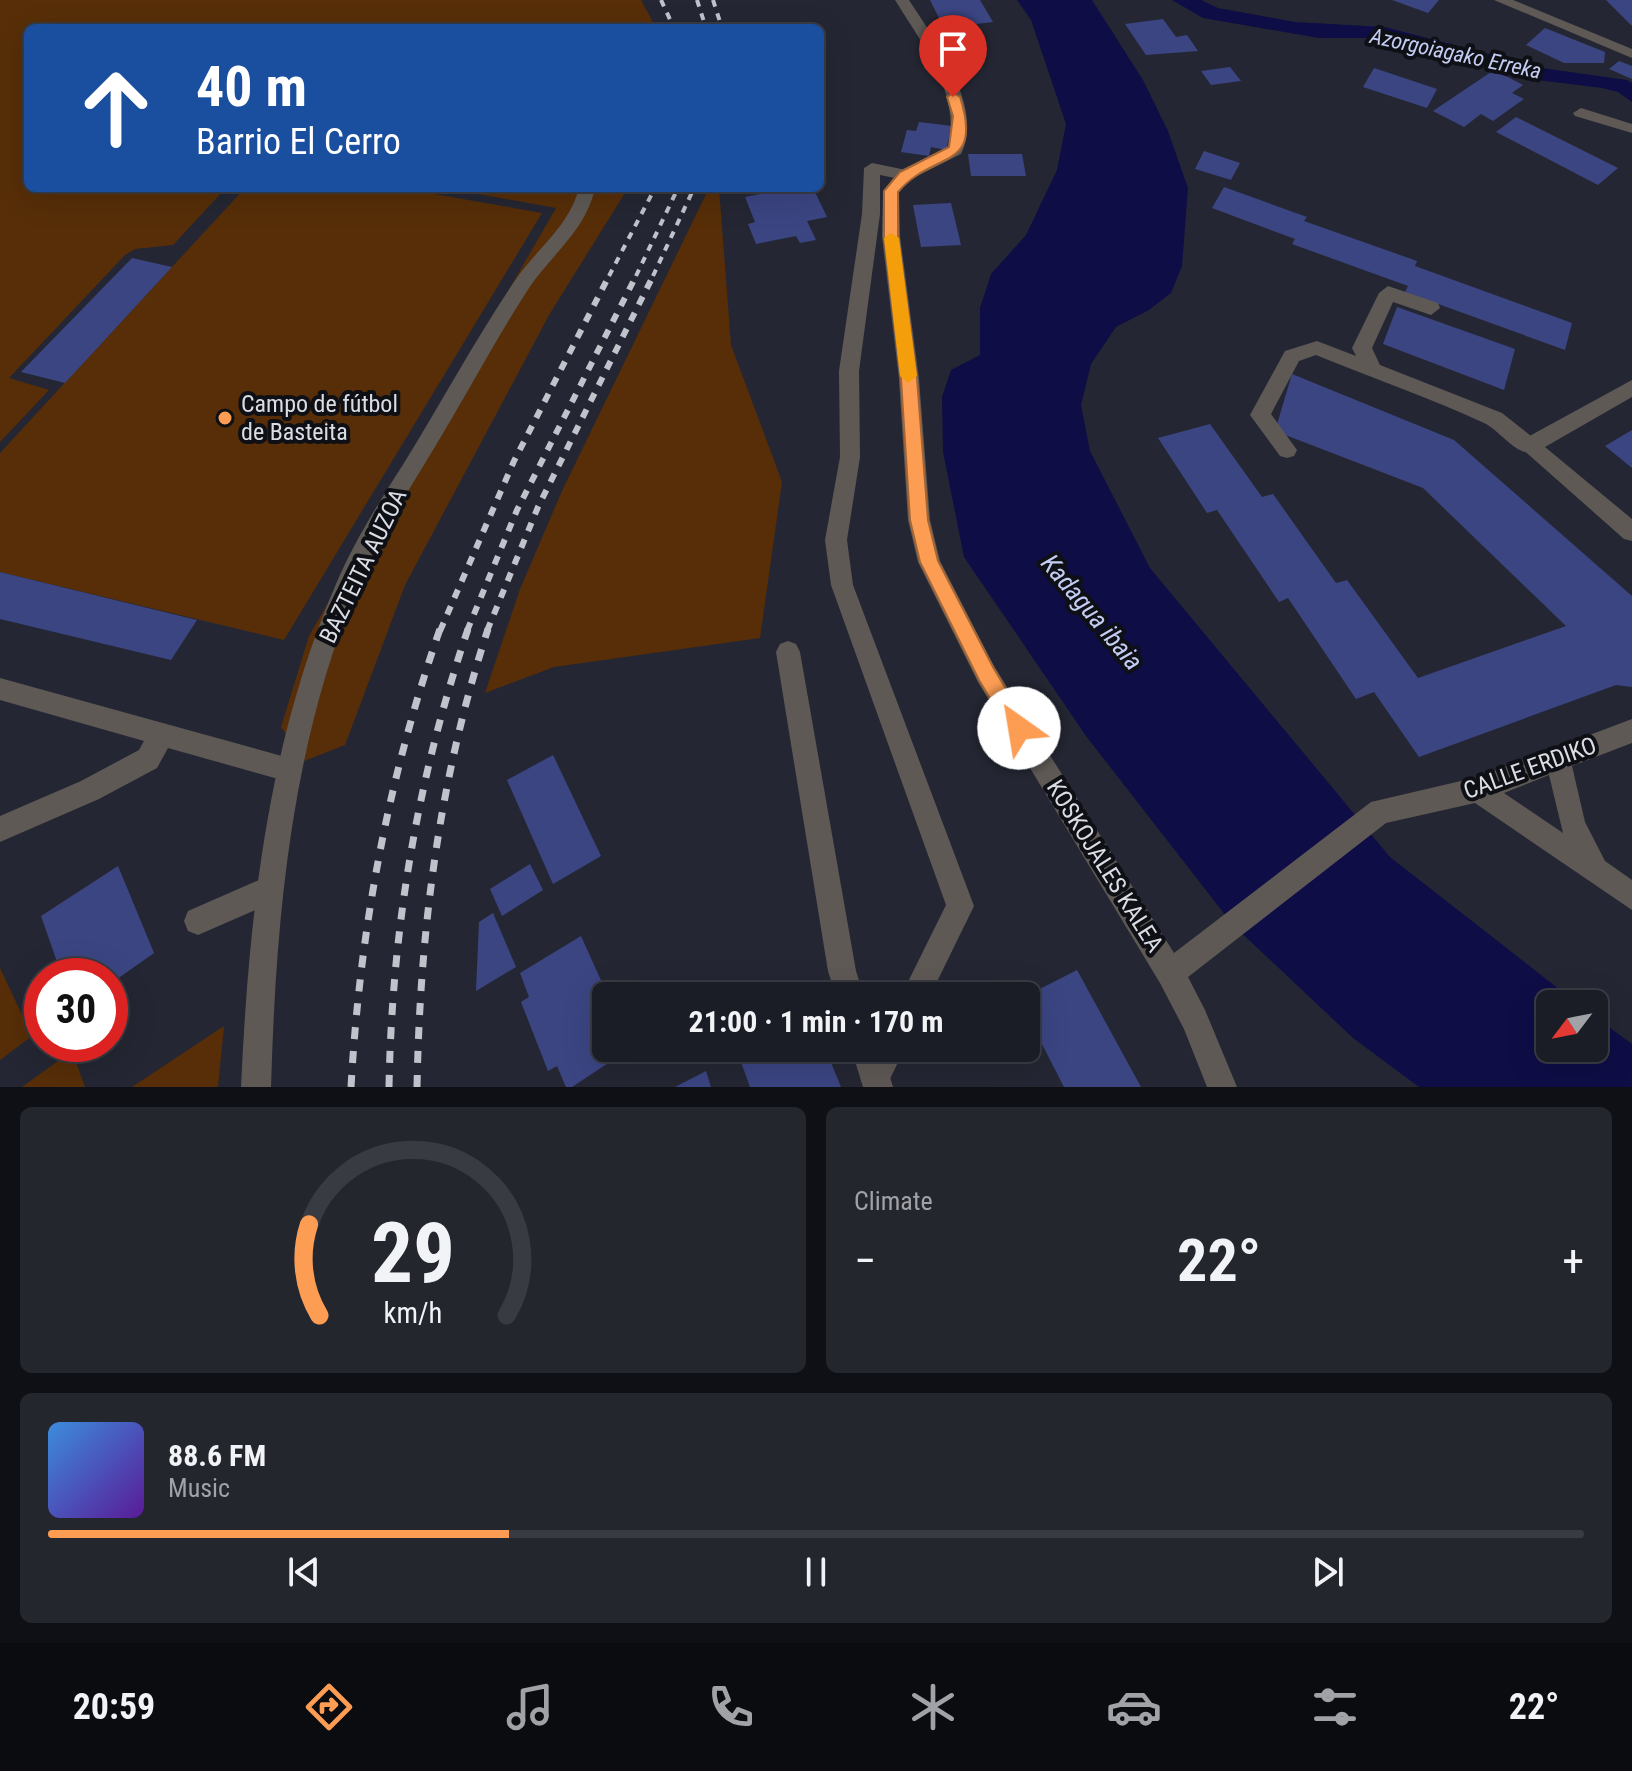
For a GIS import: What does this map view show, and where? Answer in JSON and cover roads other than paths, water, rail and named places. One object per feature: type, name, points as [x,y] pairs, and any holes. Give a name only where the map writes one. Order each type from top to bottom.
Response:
[{"type":"street","points":[[902,0],[947,77],[960,116],[958,143],[955,150],[905,175],[872,168],[871,214],[849,371],[850,457],[836,540],[842,585],[960,906],[922,982]]},
{"type":"street","points":[[1501,0],[1632,54]]},
{"type":"street","points":[[1581,113],[1631,130]]},
{"type":"street","name":"KOSKOJALES KALEA","points":[[905,175],[891,191],[891,236],[909,379],[919,520],[929,562],[986,674],[1170,973],[1195,1020],[1222,1087]]},
{"type":"street","name":"BAZTEITA AUZOA","points":[[256,1087],[268,890],[289,770],[328,630],[378,524],[528,277],[574,220],[586,192]]},
{"type":"street","points":[[1372,369],[1362,348],[1388,293],[1431,308]]},
{"type":"street","points":[[1287,450],[1260,415],[1292,356],[1317,348],[1495,419],[1632,532]]},
{"type":"street","points":[[1529,446],[1632,388]]},
{"type":"street","points":[[788,652],[846,982]]},
{"type":"street","points":[[0,689],[289,770]]},
{"type":"street","name":"CALLE ERDIKO","points":[[1170,973],[1380,811],[1478,790],[1632,731]]},
{"type":"street","points":[[0,829],[90,790],[148,759],[161,736]]},
{"type":"street","points":[[1558,758],[1573,825],[1596,871]]},
{"type":"street","points":[[1478,790],[1632,896]]},
{"type":"street","points":[[198,921],[268,890]]},
{"type":"street","points":[[870,1062],[876,1082]]},
{"type":"street","points":[[876,1082],[884,1062]]},
{"type":"water","name":"Kadagua ibaia","points":[[1017,0],[1092,0],[1143,80],[1168,131],[1188,188],[1182,266],[1171,293],[1149,310],[1116,327],[1091,364],[1081,405],[1090,451],[1150,568],[1390,857],[1560,990],[1536,990],[1536,1062],[1608,1062],[1608,1026],[1632,1044],[1632,1087],[1419,1087],[1353,1038],[1233,925],[1086,736],[964,557],[943,452],[942,397],[951,370],[980,355],[980,308],[991,274],[1026,235],[1057,170],[1066,124],[1031,20]]},
{"type":"water","name":"Azorgoiagako Erreka","points":[[1172,0],[1201,0],[1218,8],[1295,22],[1385,27],[1542,68],[1627,80],[1632,83],[1632,102],[1618,92],[1537,80],[1379,38],[1319,38],[1203,18]]},
{"type":"railway","points":[[661,0],[672,24]]},
{"type":"railway","points":[[697,0],[705,24]]},
{"type":"railway","points":[[713,0],[721,24]]},
{"type":"railway","points":[[609,276],[653,192]]},
{"type":"railway","points":[[636,275],[676,192]]},
{"type":"railway","points":[[653,276],[692,192]]},
{"type":"railway","points":[[440,631],[514,461],[610,274]]},
{"type":"railway","points":[[487,631],[538,507],[654,274]]},
{"type":"railway","points":[[467,631],[517,510],[636,275]]},
{"type":"railway","points":[[351,1087],[361,970],[379,855],[405,741],[440,629]]},
{"type":"railway","points":[[389,1087],[395,970],[410,855],[435,742],[468,629]]},
{"type":"railway","points":[[417,1087],[422,970],[435,855],[457,742],[488,629]]},
{"type":"place","name":"Campo de fútbol de Basteita","points":[[225,418]]}]
